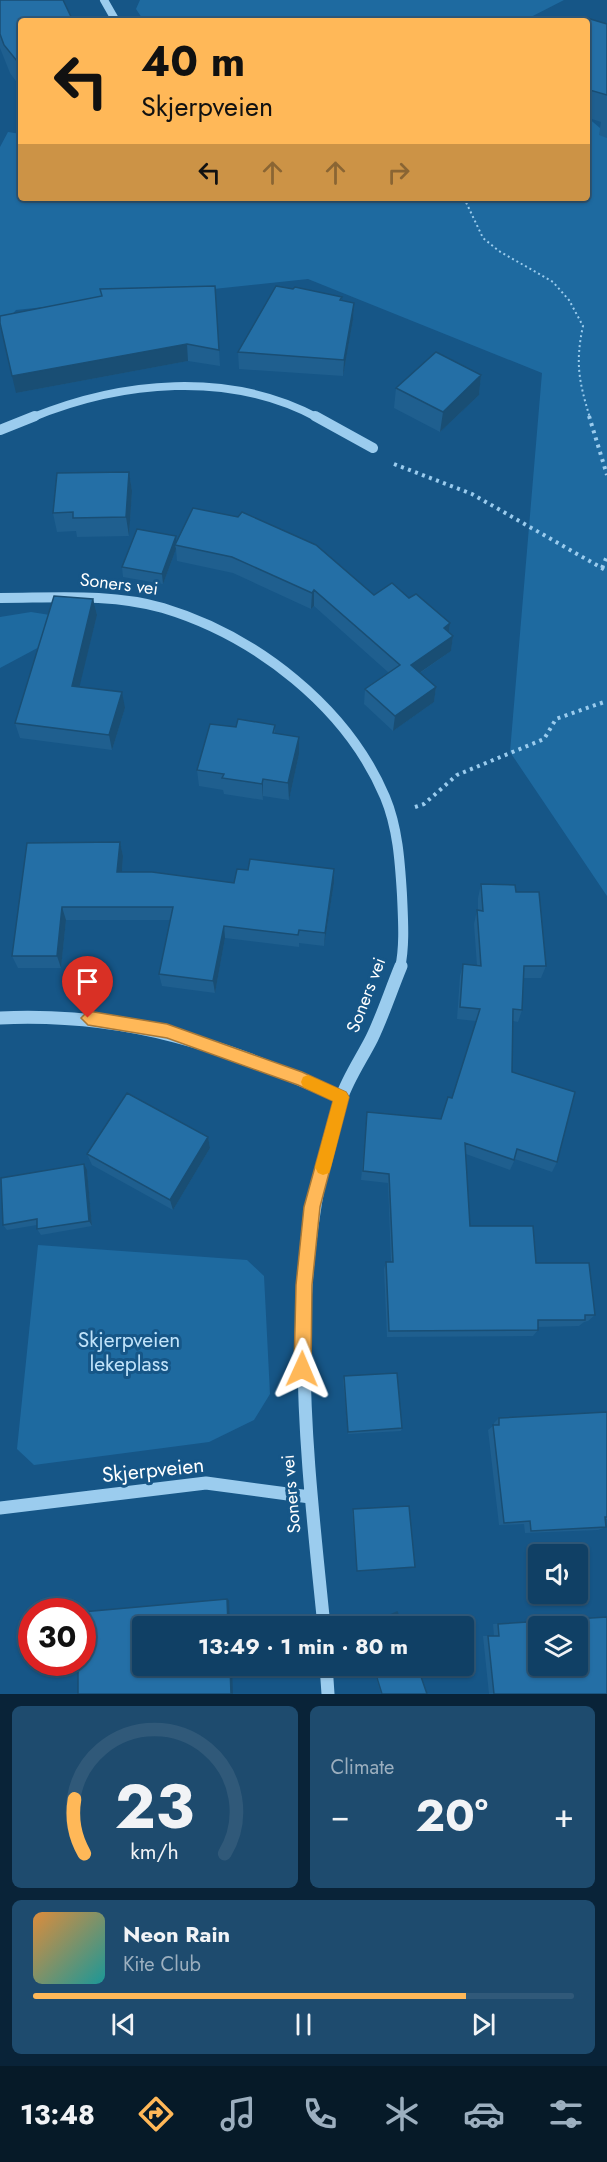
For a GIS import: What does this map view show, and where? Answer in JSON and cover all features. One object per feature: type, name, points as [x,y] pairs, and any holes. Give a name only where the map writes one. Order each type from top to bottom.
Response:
[{"type":"street","points":[[104,0],[114,18]]},
{"type":"street","points":[[0,430],[90,397],[176,385],[224,389],[269,399],[308,413],[373,448]]},
{"type":"street","name":"Soners vei","points":[[0,598],[104,598],[162,608],[214,628],[259,652],[304,688],[344,730],[372,771],[386,799],[399,849],[403,914],[401,966],[372,1038],[341,1097],[312,1207],[304,1285],[302,1369],[310,1497],[323,1616]]},
{"type":"street","points":[[0,1018],[67,1015],[167,1031],[302,1079],[341,1097]]},
{"type":"street","name":"Skjerpveien","points":[[0,1508],[206,1483],[310,1497]]},
{"type":"street","points":[[327,1676],[328,1694]]},
{"type":"path","points":[[465,201],[483,238],[499,251],[553,282],[574,309],[583,326],[577,354],[579,382],[607,475]]},
{"type":"path","points":[[373,448],[387,461],[419,475],[448,483],[503,510],[607,571]]},
{"type":"path","points":[[602,568],[607,556]]},
{"type":"path","points":[[390,817],[424,804],[457,776],[544,739],[556,719],[607,702]]},
{"type":"green space","points":[[140,0],[564,0],[529,18],[142,18],[136,9]]},
{"type":"green space","points":[[590,120],[607,134],[607,896],[510,752],[542,373],[308,279],[16,310],[0,328],[0,147],[8,132],[18,134],[18,201],[590,201]]},
{"type":"green space","points":[[31,612],[50,615],[43,645],[0,668],[0,617]]},
{"type":"green space","name":"Skjerpveien lekeplass","points":[[38,1245],[247,1260],[264,1276],[270,1394],[254,1420],[209,1442],[34,1465],[17,1449]]},
{"type":"building","points":[[0,0],[63,0],[72,18],[18,18],[18,62],[4,45],[0,34]]},
{"type":"building","points":[[590,19],[607,24],[607,95],[590,90]]},
{"type":"building","points":[[215,286],[219,350],[187,344],[12,376],[0,316],[102,296],[100,289]]},
{"type":"building","points":[[276,286],[293,289],[295,287],[342,297],[340,300],[354,303],[344,360],[238,352]]},
{"type":"building","points":[[436,352],[481,375],[443,412],[396,388]]},
{"type":"building","points":[[129,472],[126,517],[73,518],[73,512],[53,513],[57,473]]},
{"type":"building","points":[[193,508],[238,517],[242,512],[316,545],[374,595],[392,583],[409,598],[416,594],[450,623],[444,628],[453,636],[411,665],[436,687],[395,716],[365,689],[400,665],[314,590],[312,593],[232,557],[175,545]]},
{"type":"building","points":[[137,529],[176,536],[162,574],[122,567]]},
{"type":"building","points":[[54,596],[93,599],[72,686],[122,692],[109,735],[15,723]]},
{"type":"building","points":[[238,719],[275,725],[273,733],[299,737],[288,783],[263,779],[262,784],[222,778],[224,774],[197,770],[210,724],[236,727]]},
{"type":"building","points":[[120,842],[117,872],[152,872],[234,883],[237,869],[248,870],[250,859],[334,869],[325,933],[299,930],[298,935],[224,926],[213,981],[159,974],[173,907],[62,907],[57,956],[12,956],[27,843]]},
{"type":"building","points":[[481,884],[515,885],[516,892],[539,892],[546,966],[524,966],[522,1010],[513,1009],[512,1072],[575,1092],[557,1162],[517,1149],[514,1160],[465,1143],[470,1226],[533,1226],[536,1263],[589,1263],[595,1315],[585,1315],[585,1320],[538,1320],[538,1330],[389,1331],[386,1262],[393,1262],[389,1174],[363,1171],[367,1112],[441,1119],[448,1097],[452,1098],[480,1009],[460,1007],[463,964],[481,966],[477,910],[483,911]]},
{"type":"building","points":[[127,1093],[208,1137],[170,1200],[87,1154]]},
{"type":"building","points":[[84,1164],[89,1221],[37,1229],[37,1219],[3,1225],[1,1178]]},
{"type":"building","points":[[397,1373],[402,1428],[348,1432],[344,1376]]},
{"type":"building","points":[[607,1412],[606,1527],[531,1531],[530,1521],[504,1523],[493,1425],[499,1425],[499,1418]]},
{"type":"building","points":[[409,1506],[415,1567],[357,1571],[353,1509]]},
{"type":"building","points":[[227,1599],[228,1616],[132,1616],[132,1676],[230,1676],[231,1694],[78,1694],[78,1676],[96,1676],[96,1611]]},
{"type":"building","points":[[607,1617],[607,1694],[494,1694],[488,1636],[499,1636],[498,1624],[528,1622],[528,1676],[588,1676],[588,1618]]},
{"type":"building","points":[[376,1676],[421,1676],[427,1694],[382,1694]]},
{"type":"slow traffic","points":[[308,1082],[341,1097],[323,1167]]},
{"type":"route","points":[[88,1018],[167,1031],[302,1079],[341,1097],[312,1207],[304,1285],[302,1369]]}]
